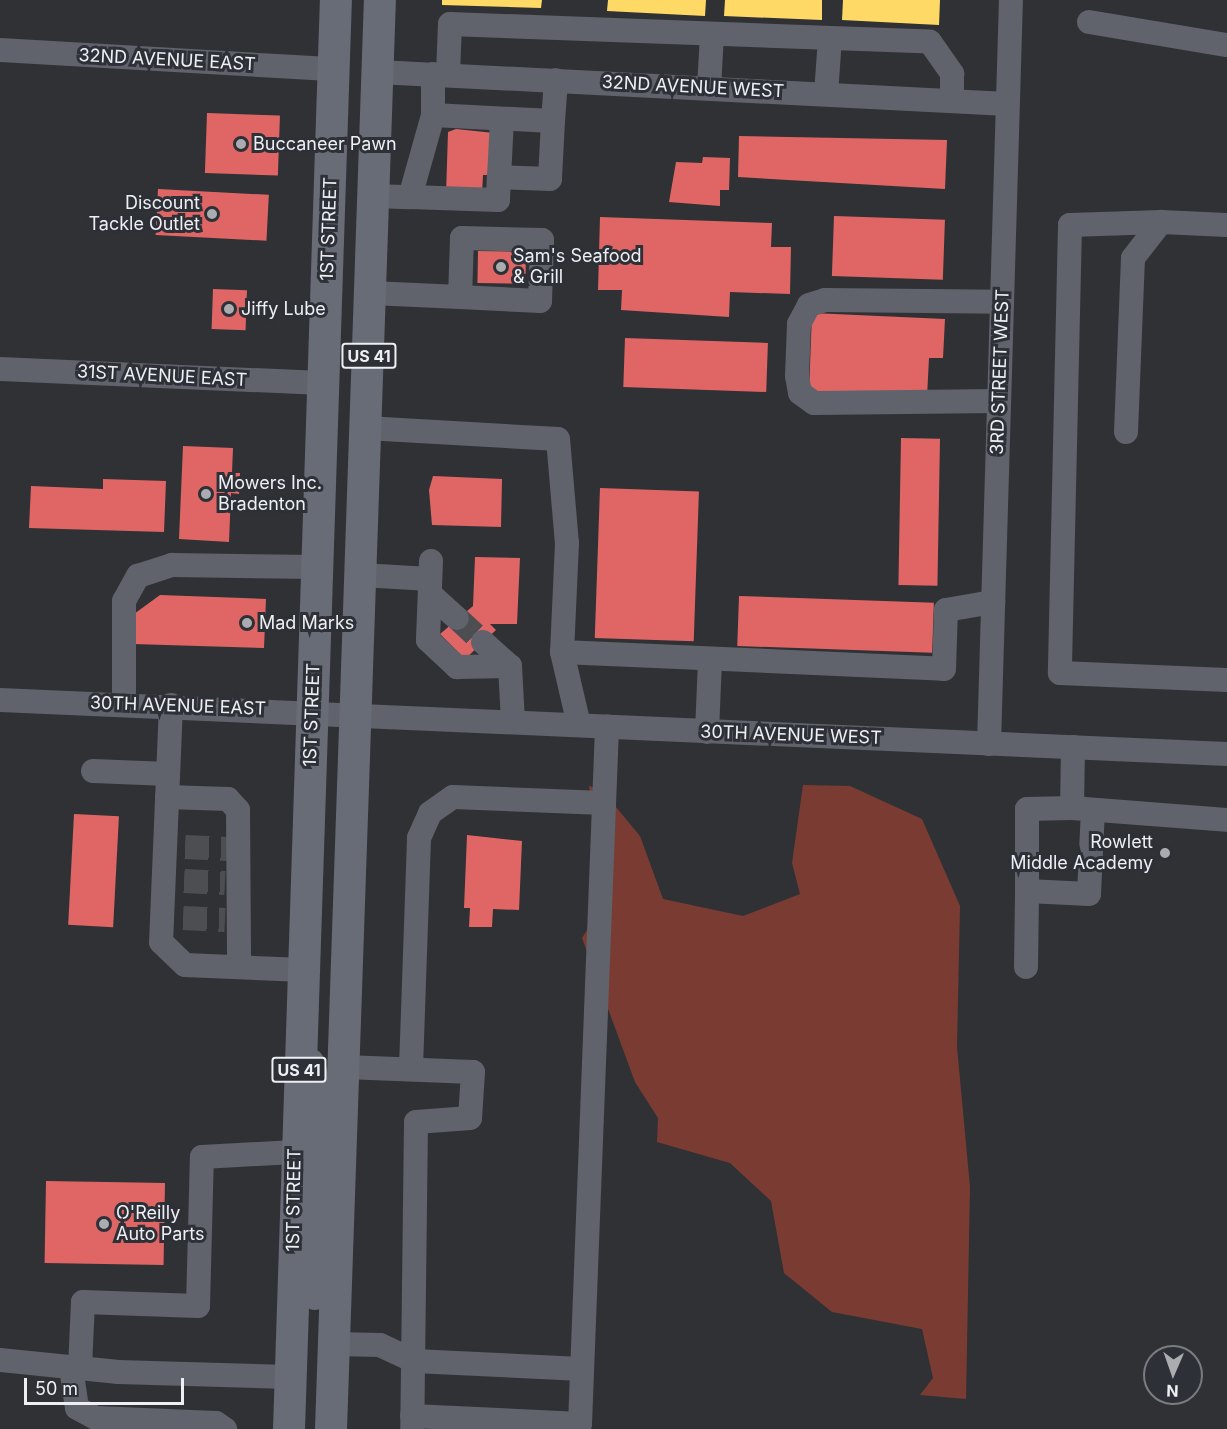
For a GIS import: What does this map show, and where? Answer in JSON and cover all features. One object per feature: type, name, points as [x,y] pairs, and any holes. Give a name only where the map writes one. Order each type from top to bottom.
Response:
[{"type":"main road","name":"1ST STREET","points":[[289,1429],[294,1152],[304,970],[336,0]]},
{"type":"main road","points":[[360,0],[378,68]]},
{"type":"main road","name":"US 41","points":[[331,1429],[380,0]]},
{"type":"main road","points":[[301,1034],[321,1110],[315,1320],[321,1335],[334,1344]]},
{"type":"main road","points":[[290,1377],[307,1389],[310,1429]]},
{"type":"street","name":"3RD STREET WEST","points":[[989,744],[1011,0]]},
{"type":"street","points":[[1089,22],[1227,45]]},
{"type":"street","points":[[410,197],[433,115],[450,24],[930,42],[952,74],[952,101]]},
{"type":"street","points":[[709,88],[712,34]]},
{"type":"street","points":[[826,94],[830,38]]},
{"type":"street","name":"32ND AVENUE EAST","points":[[0,50],[334,69]]},
{"type":"street","name":"32ND AVENUE WEST","points":[[378,68],[441,74],[1007,104]]},
{"type":"street","points":[[499,177],[550,179],[556,80]]},
{"type":"street","points":[[433,115],[553,121]]},
{"type":"street","points":[[374,196],[498,200],[502,119]]},
{"type":"street","points":[[1227,225],[1161,222],[1070,225],[1060,673],[1227,680]]},
{"type":"street","points":[[1126,432],[1133,258],[1161,222]]},
{"type":"street","points":[[371,293],[540,301],[542,240],[462,238],[460,297]]},
{"type":"street","points":[[999,401],[814,403],[800,393],[797,376],[799,324],[809,305],[825,300],[1002,302]]},
{"type":"street","name":"31ST AVENUE EAST","points":[[0,369],[323,383]]},
{"type":"street","points":[[366,428],[558,439],[567,543],[562,652],[579,725]]},
{"type":"street","points":[[124,704],[124,601],[138,576],[157,568],[318,567]]},
{"type":"street","points":[[361,575],[430,578]]},
{"type":"street","points":[[430,578],[457,618]]},
{"type":"street","points":[[430,578],[428,640],[457,667],[510,666]]},
{"type":"street","points":[[562,652],[944,669],[946,610],[993,602]]},
{"type":"street","points":[[483,642],[510,666],[513,721]]},
{"type":"street","points":[[707,732],[710,658]]},
{"type":"street","name":"30TH AVENUE EAST","points":[[0,700],[356,712]]},
{"type":"street","points":[[171,705],[167,785],[175,847],[173,918],[161,942],[178,961],[239,968],[304,970]]},
{"type":"street","name":"30TH AVENUE WEST","points":[[356,712],[707,732],[1227,754]]},
{"type":"street","points":[[345,1067],[473,1072],[470,1118],[416,1122],[412,1423],[580,1424],[607,727]]},
{"type":"street","points":[[1027,891],[1089,894],[1083,809],[1072,747]]},
{"type":"street","points":[[93,771],[167,785],[228,800],[238,810],[232,883],[232,920],[239,968]]},
{"type":"street","points":[[411,1068],[419,838],[430,813],[453,797],[604,803]]},
{"type":"street","points":[[1026,967],[1027,808],[1083,809],[1227,820]]},
{"type":"street","points":[[225,1429],[216,1423],[96,1419],[77,1408],[75,1368],[83,1302],[198,1306],[202,1157],[294,1152]]},
{"type":"street","points":[[334,1344],[380,1345],[414,1361],[582,1369]]},
{"type":"street","points":[[0,1360],[75,1368],[290,1377]]},
{"type":"shaded area","points":[[803,785],[850,786],[922,819],[960,906],[957,1047],[970,1187],[966,1399],[920,1395],[933,1378],[922,1329],[832,1312],[784,1273],[771,1201],[730,1163],[657,1142],[658,1118],[635,1082],[582,938],[604,903],[589,786],[601,789],[640,836],[663,899],[743,916],[800,894],[792,863]]},
{"type":"building: Homes","points":[[442,0],[542,0],[541,8],[442,5]]},
{"type":"building: Homes","points":[[608,0],[706,0],[705,16],[607,11]]},
{"type":"building: Homes","points":[[725,0],[822,0],[822,20],[724,16]]},
{"type":"building: Homes","points":[[843,0],[940,0],[939,25],[842,20]]},
{"type":"building: Shops","name":"Buccaneer Pawn","points":[[207,113],[280,116],[278,176],[205,173]]},
{"type":"building: Shops","points":[[456,129],[494,133],[492,175],[483,175],[482,193],[446,195],[448,132]]},
{"type":"building: Shops","points":[[739,136],[947,140],[945,189],[738,177]]},
{"type":"building: Shops","points":[[703,157],[730,158],[729,190],[720,190],[720,206],[669,202],[676,162],[702,163]]},
{"type":"building: Shops","name":"Discount Tackle Outlet","points":[[158,189],[269,195],[266,241],[156,235]]},
{"type":"building: Shops","points":[[834,216],[945,220],[943,280],[832,276]]},
{"type":"building: Shops","points":[[600,217],[772,223],[771,247],[791,247],[790,294],[730,292],[729,317],[621,310],[622,290],[598,290]]},
{"type":"building: Shops","name":"Sam's Seafood & Grill","points":[[478,251],[526,252],[525,284],[477,283]]},
{"type":"building: Shops","name":"Jiffy Lube","points":[[213,289],[247,290],[246,330],[212,329]]},
{"type":"building: Shops","points":[[812,313],[945,319],[943,358],[929,358],[927,397],[809,392]]},
{"type":"building: Shops","points":[[625,338],[768,343],[766,392],[623,387]]},
{"type":"building: Shops","points":[[901,438],[940,439],[937,586],[898,585]]},
{"type":"building: Shops","name":"Mowers Inc. Bradenton","points":[[183,446],[233,448],[232,473],[240,473],[239,494],[231,493],[229,542],[179,539]]},
{"type":"building: Shops","points":[[433,476],[502,479],[501,527],[432,525],[429,490]]},
{"type":"building: Shops","points":[[103,479],[166,481],[164,532],[29,528],[31,486],[103,489]]},
{"type":"building: Shops","points":[[600,488],[699,491],[694,641],[595,638]]},
{"type":"building: Shops","points":[[475,557],[520,558],[517,624],[490,624],[496,630],[465,659],[440,634],[473,606]]},
{"type":"building: Shops","points":[[160,595],[266,599],[264,648],[133,644],[134,614]]},
{"type":"building: Shops","points":[[739,596],[934,603],[932,653],[737,646]]},
{"type":"building: Shops","points":[[74,814],[119,816],[113,927],[68,925]]},
{"type":"building: Shops","points":[[467,835],[522,841],[519,910],[493,909],[492,927],[469,927],[470,908],[464,908]]},
{"type":"building: Shops","name":"O'Reilly Auto Parts","points":[[46,1181],[165,1183],[164,1265],[45,1263]]},
{"type":"tunnel","points":[[457,618],[483,642]]},
{"type":"tunnel","points":[[185,847],[228,849]]},
{"type":"tunnel","points":[[184,881],[225,883]]},
{"type":"tunnel","points":[[183,918],[225,920]]},
{"type":"place","name":"Buccaneer Pawn","points":[[241,144]]},
{"type":"place","name":"Discount Tackle Outlet","points":[[212,214]]},
{"type":"place","name":"Sam's Seafood & Grill","points":[[501,267]]},
{"type":"place","name":"Jiffy Lube","points":[[229,309]]},
{"type":"place","name":"Mowers Inc. Bradenton","points":[[206,494]]},
{"type":"place","name":"Mad Marks","points":[[247,623]]},
{"type":"place","name":"Rowlett Middle Academy","points":[[1165,853]]},
{"type":"place","name":"O'Reilly Auto Parts","points":[[104,1224]]}]
